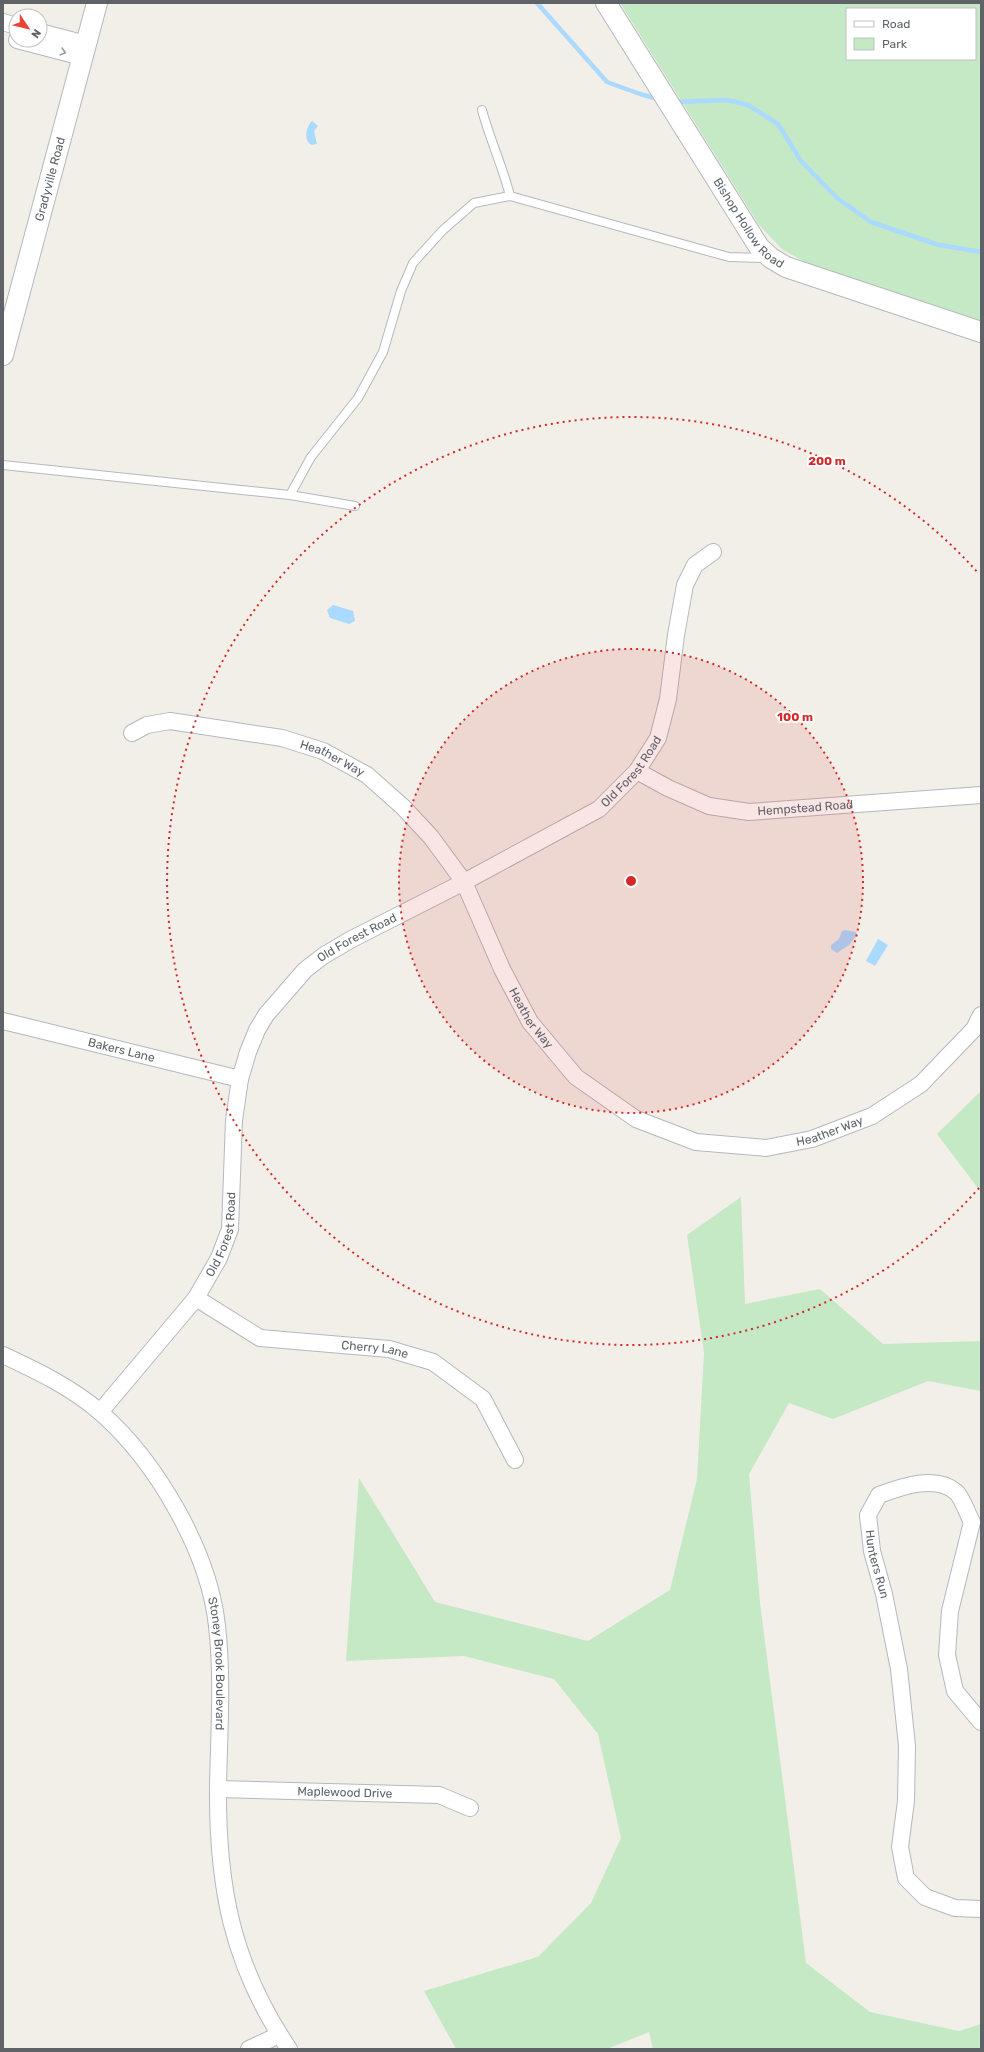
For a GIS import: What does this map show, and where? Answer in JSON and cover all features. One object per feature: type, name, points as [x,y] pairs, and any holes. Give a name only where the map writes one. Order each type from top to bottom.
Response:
[{"type":"street","name":"Gradyville Road","points":[[3,355],[97,3]]},
{"type":"street","name":"Bishop Hollow Road","points":[[606,3],[759,247],[772,258],[786,266],[981,332]]},
{"type":"street","points":[[48,35],[84,50]]},
{"type":"street","points":[[48,45],[84,50]]},
{"type":"street","name":"Old Forest Road","points":[[100,1412],[196,1298],[219,1258],[230,1229],[234,1120],[240,1079],[248,1052],[257,1030],[278,1000],[305,970],[350,940],[464,882],[599,809],[637,771],[658,738],[668,700],[673,650],[680,603],[685,585],[695,565],[713,552]]},
{"type":"street","name":"Heather Way","points":[[132,733],[147,725],[170,721],[282,738],[323,751],[367,775],[403,807],[432,837],[464,882],[502,969],[530,1022],[576,1077],[636,1119],[696,1142],[766,1148],[812,1139],[872,1116],[921,1084],[974,1030],[981,1015]]},
{"type":"street","name":"Hempstead Road","points":[[637,771],[668,788],[709,806],[749,812],[981,795]]},
{"type":"street","name":"Bakers Lane","points":[[3,1021],[240,1079]]},
{"type":"street","name":"Cherry Lane","points":[[196,1298],[260,1338],[389,1349],[433,1362],[483,1399],[515,1460]]},
{"type":"street","name":"Stoney Brook Boulevard","points":[[3,1355],[57,1381],[100,1412],[145,1459],[164,1485],[187,1530],[201,1563],[217,1625],[220,1689],[218,1789],[221,1874],[227,1908],[249,1979],[279,2035],[289,2049]]},
{"type":"street","name":"Hunters Run","points":[[981,1722],[955,1691],[947,1655],[950,1611],[972,1522],[956,1492],[936,1483],[905,1485],[879,1495],[868,1515],[872,1551],[884,1594],[899,1669],[907,1746],[906,1801],[900,1847],[906,1878],[925,1898],[955,1908],[981,1909]]},
{"type":"street","name":"Maplewood Drive","points":[[218,1789],[439,1795],[470,1808]]},
{"type":"street","points":[[249,2049],[279,2035]]},
{"type":"lane","points":[[482,110],[491,142],[503,169],[510,196]]},
{"type":"lane","points":[[290,495],[311,457],[358,398],[383,352],[401,291],[412,263],[443,230],[474,202],[510,196],[729,257],[772,258]]},
{"type":"lane","points":[[3,465],[290,495],[355,506]]},
{"type":"green space","points":[[620,3],[981,3],[981,323],[810,265],[782,249],[759,225]]},
{"type":"green space","points":[[981,1091],[981,1192],[937,1134]]},
{"type":"green space","points":[[741,1197],[745,1304],[820,1289],[883,1344],[981,1341],[981,1391],[928,1381],[833,1419],[789,1403],[749,1474],[760,1603],[806,1963],[870,2012],[959,2031],[981,2024],[981,2049],[653,2049],[649,2032],[607,2049],[456,2049],[424,1991],[538,1957],[591,1903],[621,1838],[598,1734],[554,1679],[464,1656],[346,1661],[359,1478],[435,1602],[588,1641],[670,1590],[697,1479],[704,1353],[687,1235]]},
{"type":"water","points":[[312,121],[318,126],[314,131],[317,144],[312,145],[307,140],[306,134]]},
{"type":"water","points":[[333,605],[353,611],[355,621],[349,624],[330,618],[327,610]]},
{"type":"water","points":[[845,930],[856,932],[857,935],[849,945],[837,953],[831,949],[831,945],[839,939],[842,931]]},
{"type":"water","points":[[878,939],[888,945],[875,966],[866,961]]},
{"type":"waterway","points":[[537,3],[607,82],[658,99]]},
{"type":"waterway","points":[[675,102],[727,100],[748,105],[778,124],[801,161],[837,198],[871,222],[939,245],[981,252]]}]
